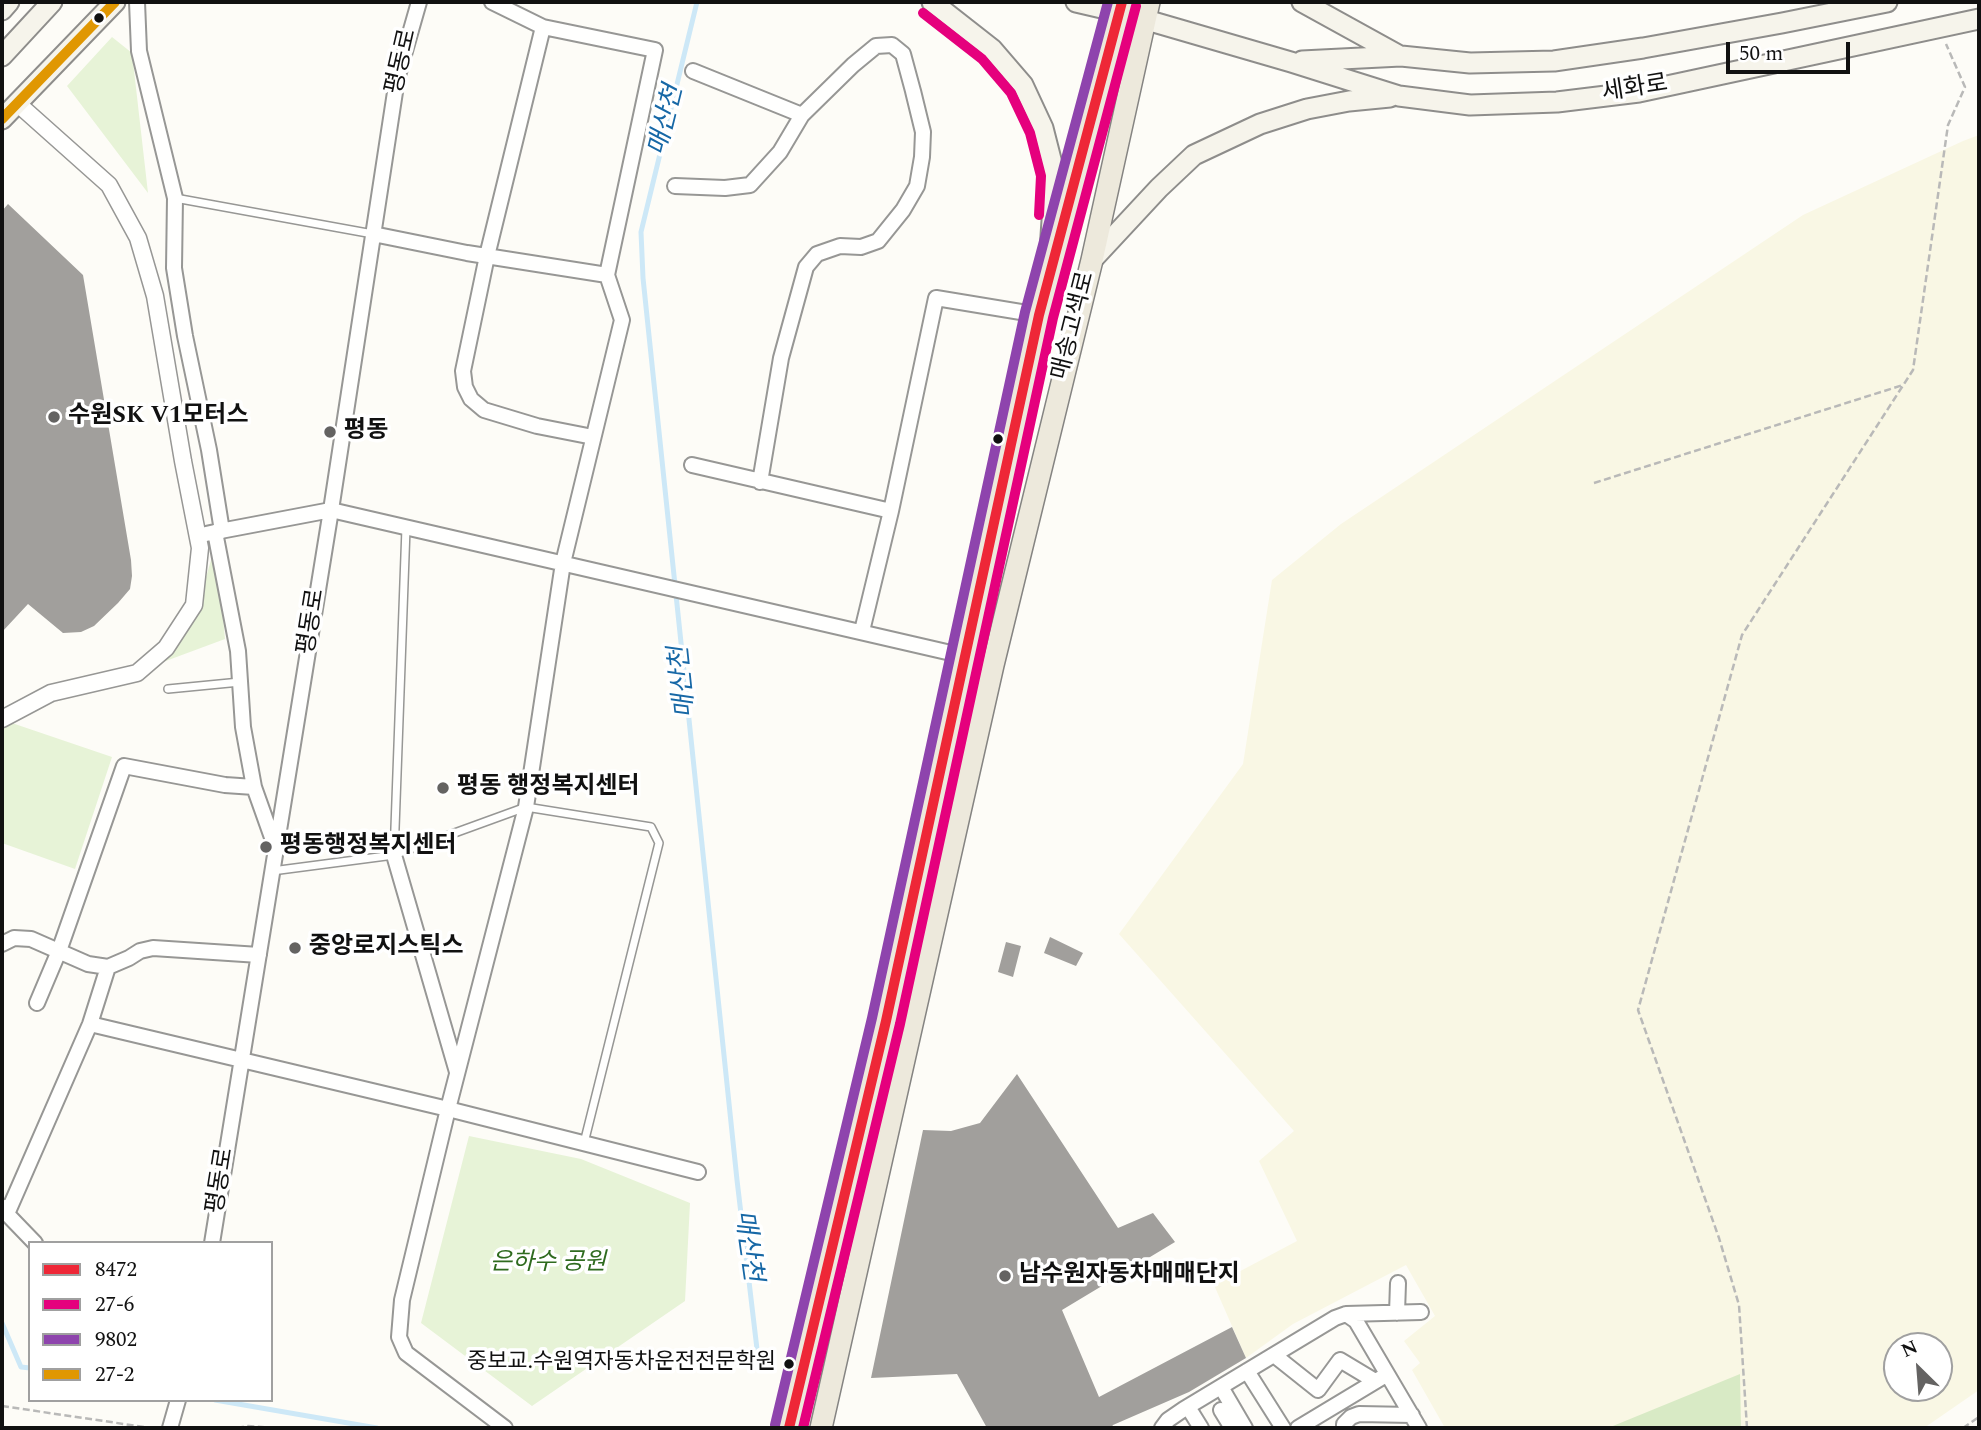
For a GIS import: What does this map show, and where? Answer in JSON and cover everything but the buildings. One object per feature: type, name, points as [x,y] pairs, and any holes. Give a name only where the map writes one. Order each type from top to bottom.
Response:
[{"type":"main road","points":[[2,10],[9,2]]},
{"type":"main road","points":[[2,56],[51,2]]},
{"type":"main road","points":[[2,119],[115,2]]},
{"type":"main road","points":[[932,2],[992,49],[1023,85],[1043,128],[1055,175],[1048,285]]},
{"type":"main road","name":"세화로","points":[[1076,2],[1147,10],[1291,62],[1399,96],[1470,106],[1558,102],[1639,92],[1979,19]]},
{"type":"main road","points":[[1302,2],[1401,56]]},
{"type":"main road","points":[[1782,23],[1854,2]]},
{"type":"main road","name":"세화로","points":[[1291,62],[1401,56],[1470,63],[1555,61],[1643,48],[1887,2]]},
{"type":"main road","name":"매송고색로","points":[[789,1428],[886,1021],[1039,315],[1121,7]]},
{"type":"main road","name":"매송고색로","points":[[821,1428],[993,664],[1092,260],[1147,10]]},
{"type":"main road","points":[[1092,260],[1194,155],[1260,124],[1307,108],[1399,96]]},
{"type":"street","points":[[137,2],[139,51],[175,198],[174,268],[209,450],[218,532],[238,651],[243,727],[254,787],[276,848]]},
{"type":"street","name":"평동로","points":[[212,1241],[331,510],[397,79],[419,2]]},
{"type":"street","points":[[492,2],[543,27],[655,50],[607,275],[622,320],[563,563],[526,807],[402,1300],[399,1337],[406,1353],[505,1428]]},
{"type":"street","points":[[543,27],[487,256],[463,371],[465,387],[471,399],[484,410],[537,426],[593,437]]},
{"type":"street","points":[[675,186],[725,188],[750,185],[780,152],[802,115],[853,65],[876,46],[892,45],[903,54],[923,132],[917,186],[903,210],[878,241],[860,247],[840,246],[817,254],[806,267],[781,358],[760,482]]},
{"type":"street","points":[[693,71],[802,115]]},
{"type":"street","points":[[2,719],[51,693],[136,673],[166,648],[194,605],[200,548],[155,296],[138,238],[109,185],[17,103]]},
{"type":"street","points":[[373,234],[607,275]]},
{"type":"street","points":[[862,631],[891,511],[936,298],[1039,315]]},
{"type":"street","points":[[692,465],[891,511]]},
{"type":"street","points":[[198,535],[331,510],[964,656]]},
{"type":"street","points":[[37,1003],[59,951],[124,766],[225,785],[254,787]]},
{"type":"street","points":[[394,855],[457,1074]]},
{"type":"street","points":[[2,944],[14,939],[31,939],[88,964],[108,967],[139,951],[153,948],[258,955]]},
{"type":"street","points":[[33,1241],[4,1208],[90,1024],[108,967]]},
{"type":"street","points":[[90,1024],[698,1172]]},
{"type":"street","points":[[1397,1313],[1398,1283]]},
{"type":"street","points":[[1162,1428],[1168,1420],[1188,1407],[1335,1318],[1346,1314],[1422,1312]]},
{"type":"street","points":[[1346,1314],[1356,1321],[1381,1378],[1416,1422]]},
{"type":"street","points":[[1274,1355],[1318,1390],[1340,1360],[1381,1378]]},
{"type":"street","points":[[1247,1371],[1283,1428]]},
{"type":"street","points":[[1298,1428],[1381,1378]]},
{"type":"street","points":[[1221,1387],[1230,1423]]},
{"type":"street","points":[[170,1428],[177,1407]]},
{"type":"street","points":[[1188,1407],[1230,1423]]},
{"type":"street","points":[[1344,1428],[1344,1424],[1351,1417],[1359,1414],[1416,1422]]},
{"type":"lane","points":[[175,198],[373,234]]},
{"type":"lane","points":[[394,855],[406,527]]},
{"type":"lane","points":[[964,656],[993,664]]},
{"type":"lane","points":[[168,689],[240,682]]},
{"type":"lane","points":[[272,871],[394,855],[526,807],[651,827],[659,843],[584,1143]]},
{"type":"path","points":[[1746,1428],[1739,1306],[1719,1238],[1638,1010],[1742,635],[1913,370],[1948,125],[1965,87],[1939,28]]},
{"type":"path","points":[[1594,482],[1903,385]]},
{"type":"path","points":[[2,1406],[151,1428]]},
{"type":"path","points":[[1963,1428],[1979,1417]]},
{"type":"path","points":[[237,1428],[275,1428]]},
{"type":"shaded area","points":[[1979,135],[1979,1390],[1924,1428],[1445,1428],[1412,1370],[1420,1363],[1404,1341],[1435,1316],[1406,1265],[1293,1324],[1246,1358],[1214,1285],[1297,1241],[1259,1161],[1294,1131],[1119,934],[1243,764],[1272,580],[1341,524],[1803,215]]},
{"type":"green space","points":[[112,37],[132,53],[148,193],[67,86]]},
{"type":"green space","points":[[216,543],[225,639],[155,665],[197,608]]},
{"type":"green space","points":[[9,722],[112,757],[75,869],[2,843],[2,727]]},
{"type":"green space","name":"은하수 공원","points":[[469,1136],[581,1159],[690,1203],[685,1301],[532,1406],[421,1323]]},
{"type":"green space","points":[[1740,1374],[1741,1428],[1608,1428]]},
{"type":"waterway","name":"매산천","points":[[697,2],[641,232],[643,278],[737,1180],[757,1349],[762,1368]]},
{"type":"waterway","points":[[2,1323],[21,1367],[28,1368]]},
{"type":"waterway","points":[[227,1402],[377,1428]]},
{"type":"transit line","name":"27-2","points":[[2,119],[115,2]]},
{"type":"transit line","name":"9802","points":[[775,1425],[872,1018],[1025,312],[1108,2]]},
{"type":"transit line","name":"8472","points":[[789,1428],[886,1021],[1039,315],[1122,2]]},
{"type":"transit line","name":"27-6","points":[[803,1428],[900,1024],[1053,318],[1136,6]]},
{"type":"transit line","name":"27-6","points":[[923,13],[982,59],[1011,93],[1030,133],[1041,176],[1039,215]]},
{"type":"place","name":"수원SK V1모터스","points":[[54,417]]},
{"type":"place","name":"평동","points":[[330,432]]},
{"type":"place","name":"평동 행정복지센터","points":[[443,788]]},
{"type":"place","name":"평동행정복지센터","points":[[266,847]]},
{"type":"place","name":"중앙로지스틱스","points":[[295,948]]},
{"type":"place","name":"남수원자동차매매단지","points":[[1005,1276]]},
{"type":"place","name":"중보교.수원역자동차운전전문학원","points":[[789,1364]]}]
